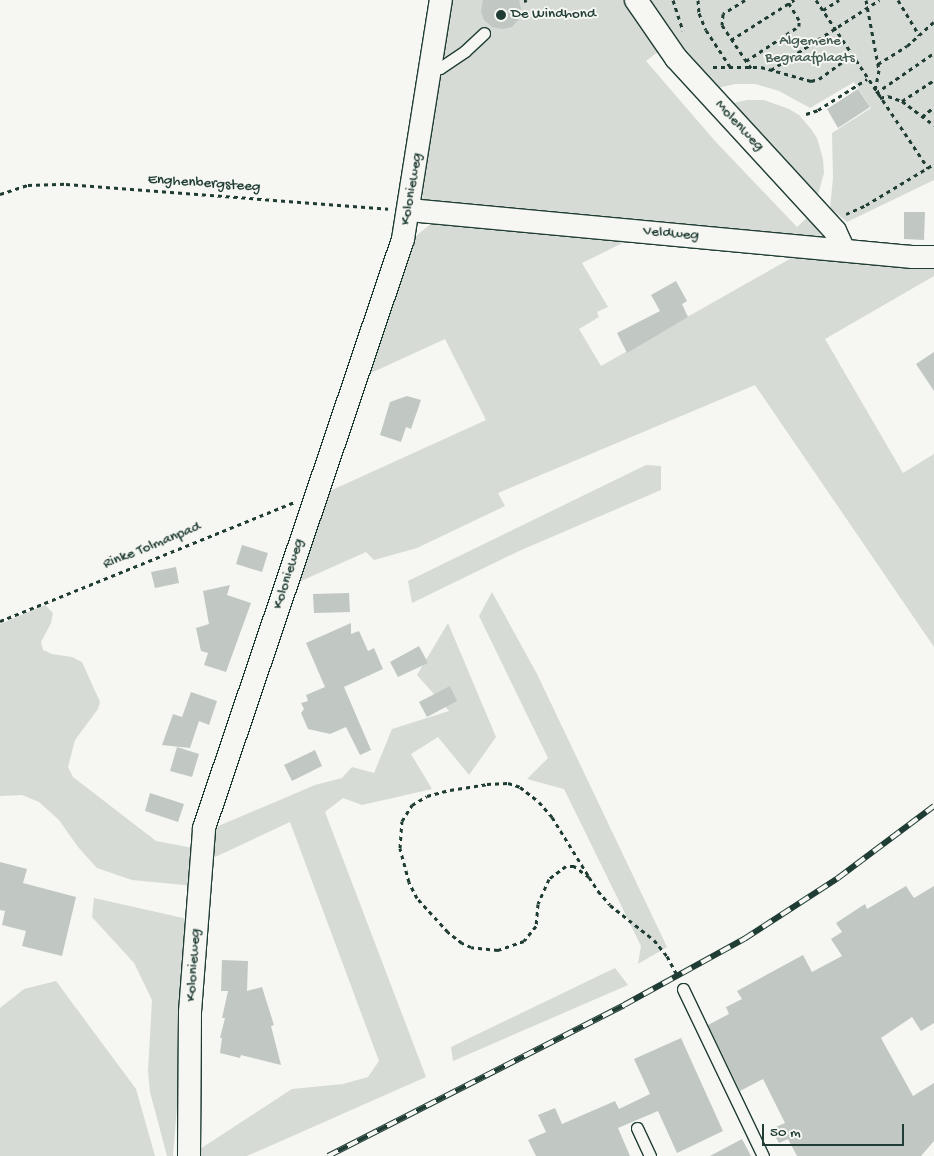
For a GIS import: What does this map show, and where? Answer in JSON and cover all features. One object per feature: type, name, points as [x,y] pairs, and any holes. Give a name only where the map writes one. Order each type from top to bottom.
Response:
[{"type":"street","name":"Kolonieweg","points":[[189,1156],[190,1012],[204,828],[403,239],[442,0]]},
{"type":"street","name":"Molenweg","points":[[636,0],[676,58],[835,231],[844,250]]},
{"type":"street","name":"Veldweg","points":[[409,210],[934,257]]},
{"type":"lane","points":[[431,70],[440,68],[465,51],[484,33]]},
{"type":"lane","points":[[684,989],[762,1156]]},
{"type":"lane","points":[[637,1128],[650,1156]]},
{"type":"path","points":[[673,0],[685,34]]},
{"type":"path","points":[[703,0],[699,1],[700,12],[706,30],[732,69]]},
{"type":"path","points":[[745,0],[722,16],[722,25],[752,68]]},
{"type":"path","points":[[731,40],[788,1],[794,0]]},
{"type":"path","points":[[816,0],[875,92],[928,168]]},
{"type":"path","points":[[823,10],[839,0]]},
{"type":"path","points":[[866,0],[878,64],[875,92]]},
{"type":"path","points":[[771,70],[879,0]]},
{"type":"path","points":[[898,0],[920,36]]},
{"type":"path","points":[[746,60],[799,26],[799,20],[788,1]]},
{"type":"path","points":[[878,64],[920,36],[934,22]]},
{"type":"path","points":[[875,92],[934,53]]},
{"type":"path","points":[[710,65],[714,68],[732,69],[760,67],[811,81],[819,79],[852,55]]},
{"type":"path","points":[[806,114],[818,110],[867,79]]},
{"type":"path","points":[[902,101],[934,80]]},
{"type":"path","points":[[880,98],[888,96],[902,101],[934,126]]},
{"type":"path","points":[[922,117],[934,107]]},
{"type":"path","points":[[826,222],[866,205],[934,164]]},
{"type":"path","name":"Enghenbergsteeg","points":[[0,194],[28,184],[66,184],[409,210]]},
{"type":"path","name":"Rinke Tolmanpad","points":[[0,621],[275,508],[300,499],[314,500]]},
{"type":"path","points":[[589,877],[574,866],[566,866],[549,879],[538,904],[536,926],[524,941],[498,950],[472,947],[462,943],[448,932],[417,898],[409,882],[400,848],[402,821],[412,805],[427,796],[450,790],[508,783],[520,787],[539,802],[552,817],[598,891],[610,905],[654,940],[668,956],[684,989]]},
{"type":"green space","points":[[450,0],[630,0],[663,48],[646,61],[715,141],[797,227],[811,214],[821,229],[820,236],[806,242],[558,212],[422,200]]},
{"type":"green space","name":"Algemene Begraafplaats","points":[[643,0],[934,0],[934,180],[847,222],[830,208],[833,178],[832,133],[871,108],[854,82],[810,108],[779,91],[755,84],[735,84],[716,90]]},
{"type":"green space","points":[[747,100],[764,100],[789,109],[799,115],[811,129],[817,138],[823,159],[824,173],[817,198],[729,104]]},
{"type":"green space","points":[[432,223],[639,235],[582,263],[608,307],[597,312],[599,317],[579,329],[601,366],[802,252],[934,263],[934,276],[825,339],[903,473],[934,454],[934,647],[755,385],[498,493],[505,506],[417,548],[374,560],[366,552],[292,585],[321,495],[486,420],[445,339],[360,378],[406,244]]},
{"type":"green space","points":[[646,465],[661,466],[661,490],[519,551],[412,603],[408,581]]},
{"type":"green space","points":[[492,592],[537,674],[667,947],[638,964],[641,946],[564,789],[527,779],[548,758],[479,616]]},
{"type":"green space","points":[[45,605],[53,613],[51,623],[41,642],[43,650],[52,654],[72,657],[82,662],[100,702],[98,709],[75,740],[68,767],[73,777],[156,841],[198,849],[195,886],[132,880],[97,868],[78,847],[59,820],[39,802],[22,795],[0,796],[0,624]]},
{"type":"green space","points":[[448,623],[496,737],[469,775],[438,737],[411,754],[432,789],[362,805],[343,798],[325,812],[426,1077],[247,1156],[197,1156],[197,1151],[292,1089],[343,1084],[368,1077],[379,1061],[290,822],[213,858],[216,827],[315,785],[342,778],[352,767],[374,773],[392,729],[449,711],[417,675]]},
{"type":"green space","points":[[94,898],[192,920],[173,1156],[167,1156],[150,1092],[148,1071],[152,1000],[134,963],[92,917]]},
{"type":"green space","points":[[615,968],[628,985],[453,1061],[451,1047]]},
{"type":"green space","points":[[56,981],[136,1089],[155,1156],[0,1156],[0,1008],[24,989]]},
{"type":"building","name":"De Windhond","points":[[483,0],[519,0],[521,9],[519,19],[512,27],[502,29],[492,27],[484,20],[481,11]]},
{"type":"building","points":[[858,89],[870,107],[838,128],[827,109]]},
{"type":"building","points":[[904,212],[925,212],[924,240],[904,239]]},
{"type":"building","points":[[676,281],[687,301],[682,304],[688,317],[627,353],[617,333],[660,311],[651,295]]},
{"type":"building","points":[[934,352],[934,391],[916,364]]},
{"type":"building","points":[[407,396],[421,400],[411,429],[406,427],[401,442],[380,435],[390,402]]},
{"type":"building","points":[[242,545],[268,553],[262,572],[236,564]]},
{"type":"building","points":[[176,567],[179,583],[155,588],[151,572]]},
{"type":"building","points":[[230,585],[227,595],[251,603],[226,672],[204,665],[208,653],[201,651],[196,628],[209,624],[203,591]]},
{"type":"building","points":[[349,593],[350,612],[314,613],[313,594]]},
{"type":"building","points":[[351,623],[351,634],[359,631],[368,651],[374,648],[383,669],[344,687],[371,750],[360,755],[346,727],[330,734],[308,729],[301,713],[304,709],[301,703],[308,701],[306,695],[325,687],[306,643]]},
{"type":"building","points":[[419,646],[428,663],[398,677],[390,662]]},
{"type":"building","points":[[450,686],[457,701],[427,717],[419,702]]},
{"type":"building","points":[[191,692],[217,701],[209,725],[199,721],[190,748],[162,745],[173,714],[182,717]]},
{"type":"building","points":[[177,747],[199,754],[192,777],[170,771]]},
{"type":"building","points":[[315,750],[322,766],[292,781],[284,765]]},
{"type":"building","points":[[150,793],[184,804],[178,822],[145,811]]},
{"type":"building","points":[[0,862],[27,869],[23,883],[76,897],[62,956],[22,946],[26,931],[2,925],[5,911],[0,910]]},
{"type":"building","points":[[906,886],[914,898],[934,886],[934,1023],[921,1031],[912,1017],[881,1038],[913,1096],[934,1083],[934,1141],[921,1156],[797,1156],[788,1139],[779,1143],[771,1129],[785,1123],[763,1079],[740,1091],[708,1025],[729,1014],[726,1007],[742,999],[737,991],[803,955],[812,972],[842,956],[831,939],[842,932],[836,923],[865,904],[867,909]]},
{"type":"building","points":[[222,960],[248,961],[247,991],[262,987],[274,1025],[271,1026],[281,1065],[241,1055],[240,1058],[220,1053],[222,1038],[220,1038],[225,1018],[222,1018],[228,991],[221,991]]},
{"type":"building","points":[[681,1038],[723,1131],[677,1153],[658,1111],[618,1128],[630,1156],[536,1156],[528,1140],[546,1132],[538,1115],[555,1108],[562,1124],[615,1101],[619,1109],[650,1094],[634,1059]]},
{"type":"building","points":[[742,1139],[751,1156],[710,1156]]},
{"type":"railway","points":[[328,1156],[624,1005],[744,939],[838,878],[934,806]]},
{"type":"place","name":"De Windhond","points":[[501,15]]}]
